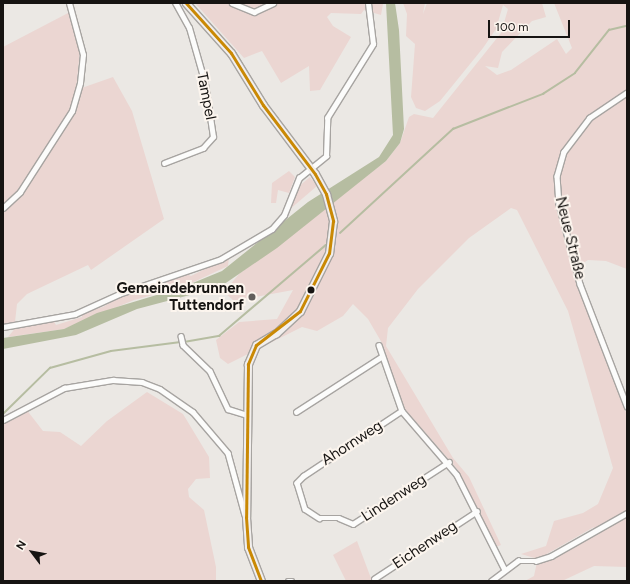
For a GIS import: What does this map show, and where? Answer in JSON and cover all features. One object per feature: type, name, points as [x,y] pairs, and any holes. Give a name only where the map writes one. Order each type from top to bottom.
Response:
[{"type":"street","points":[[3,208],[20,192],[72,111],[80,83],[83,55],[69,3]]},
{"type":"street","name":"Tampel","points":[[164,163],[203,148],[213,137],[203,77],[189,28],[175,3]]},
{"type":"street","points":[[186,3],[231,53],[263,105],[313,172],[329,203],[333,228],[324,268],[300,311],[251,352],[246,518],[248,547],[261,581]]},
{"type":"street","points":[[232,3],[254,12],[273,3]]},
{"type":"street","points":[[3,327],[75,314],[119,294],[221,259],[263,236],[280,221],[293,186],[313,172],[326,156],[329,114],[373,44],[368,3]]},
{"type":"street","name":"Neue Straße","points":[[627,93],[590,118],[564,152],[557,176],[559,204],[578,277],[627,406]]},
{"type":"street","points":[[182,339],[210,371],[228,409],[248,415]]},
{"type":"street","points":[[379,345],[381,357],[402,411],[449,462],[477,511],[505,570]]},
{"type":"street","points":[[296,412],[381,357]]},
{"type":"street","points":[[3,420],[64,388],[113,380],[142,382],[160,389],[193,412],[228,453],[246,518]]},
{"type":"street","name":"Ahornweg","points":[[304,476],[402,411]]},
{"type":"street","name":"Lindenweg","points":[[304,476],[297,483],[305,509],[319,518],[339,518],[353,524],[449,462]]},
{"type":"street","name":"Eichenweg","points":[[374,579],[477,511]]},
{"type":"street","points":[[491,581],[518,561],[536,561],[551,556],[627,513]]},
{"type":"shaded area","points":[[195,3],[383,4],[381,15],[364,10],[361,14],[331,13],[327,17],[333,26],[351,37],[320,90],[310,91],[309,66],[281,83],[262,51],[244,58]]},
{"type":"shaded area","points":[[386,3],[395,3],[399,30],[404,129],[400,143],[386,161],[277,248],[220,287],[137,309],[76,335],[3,349],[3,338],[64,329],[97,313],[183,287],[222,271],[308,202],[379,157],[393,135]]},
{"type":"shaded area","points":[[403,3],[425,3],[423,14],[427,3],[542,3],[546,17],[532,21],[502,52],[498,68],[485,66],[497,75],[511,70],[557,39],[566,54],[572,48],[554,3],[627,3],[627,269],[606,261],[588,260],[574,269],[627,415],[627,567],[594,566],[562,581],[525,581],[534,576],[537,562],[552,559],[590,536],[594,527],[538,559],[521,554],[546,546],[554,521],[583,513],[598,504],[613,468],[568,311],[517,210],[511,208],[469,238],[418,289],[388,328],[386,346],[453,458],[469,477],[501,545],[496,547],[458,470],[403,407],[382,343],[368,319],[353,304],[343,316],[317,331],[302,327],[228,364],[220,358],[216,340],[239,322],[277,319],[293,290],[234,301],[224,292],[239,274],[386,161],[400,143],[409,117],[414,114],[433,118],[501,33],[508,9],[503,5],[496,29],[483,48],[440,101],[425,111],[416,108],[411,97],[415,44],[406,36],[407,14]]},
{"type":"shaded area","points":[[70,12],[80,51],[76,90],[113,77],[132,111],[164,219],[91,270],[88,265],[27,294],[17,304],[15,322],[3,325],[3,47]]},
{"type":"shaded area","points":[[289,171],[295,177],[289,193],[278,190],[276,203],[271,203],[272,183]]},
{"type":"shaded area","points":[[310,177],[317,186],[289,210],[297,188]]},
{"type":"shaded area","points":[[229,257],[228,266],[183,287],[134,300],[64,329],[8,337],[17,326],[53,320],[56,325],[82,317],[82,313],[103,307],[120,296],[186,274],[191,276]]},
{"type":"shaded area","points":[[147,392],[183,414],[209,457],[210,478],[196,479],[188,489],[189,497],[204,510],[216,567],[216,581],[3,581],[3,424],[26,409],[43,431],[60,432],[81,446],[107,421]]},
{"type":"shaded area","points":[[357,541],[372,581],[346,581],[333,555]]},
{"type":"waterway","points":[[205,19],[236,53],[268,106]]},
{"type":"waterway","points":[[340,233],[453,129],[543,94],[575,73],[609,30],[627,26]]},
{"type":"waterway","points":[[273,112],[278,118]]},
{"type":"waterway","points":[[184,342],[219,336],[326,245]]},
{"type":"waterway","points":[[3,414],[50,368],[111,351],[180,342]]},
{"type":"transit line","points":[[186,3],[231,53],[263,105],[315,174],[326,194],[333,221],[329,253],[300,311],[256,345],[248,364],[246,517],[248,547],[261,581]]},
{"type":"place","name":"Gemeindebrunnen Tuttendorf","points":[[252,297]]}]
